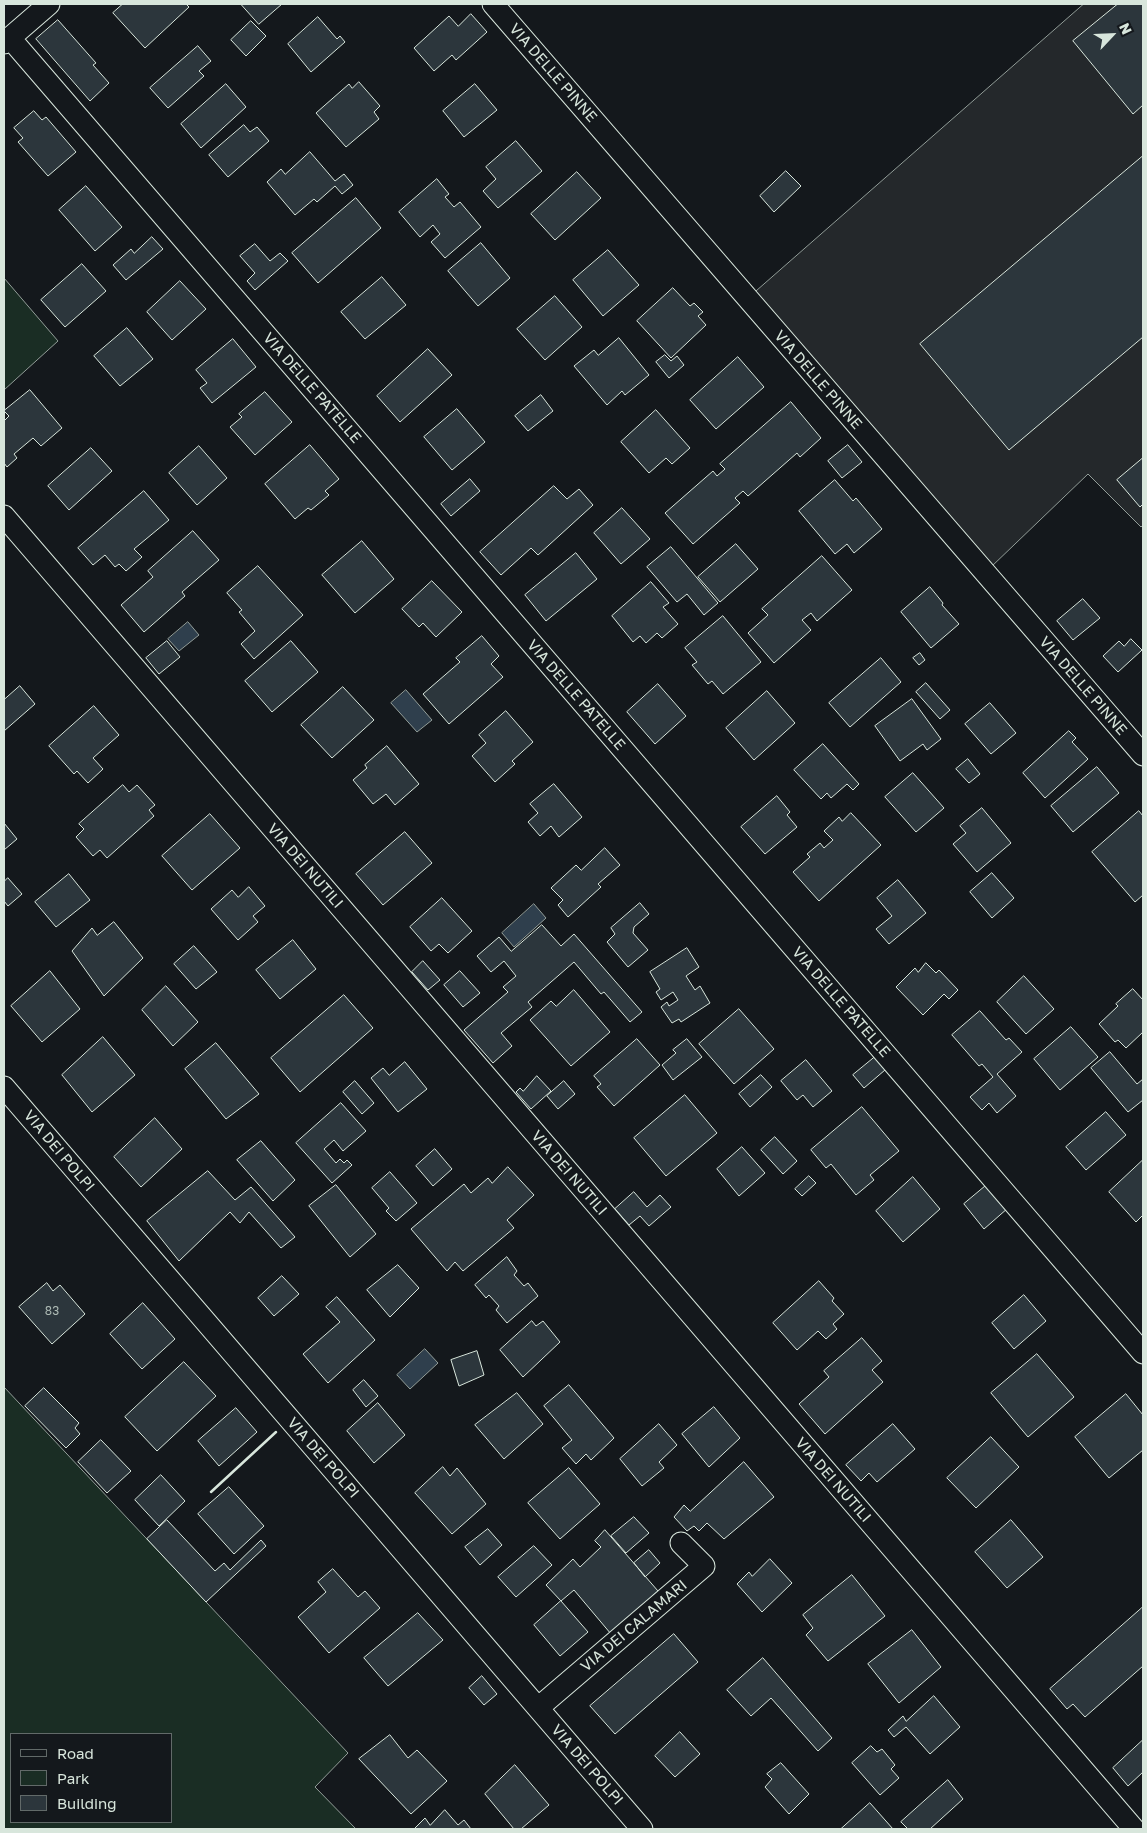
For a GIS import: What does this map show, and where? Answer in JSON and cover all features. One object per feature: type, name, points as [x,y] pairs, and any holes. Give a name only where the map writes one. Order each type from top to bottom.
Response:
[{"type":"street","points":[[7,41],[49,4]]},
{"type":"street","name":"VIA DELLE PINNE","points":[[493,4],[1143,755]]},
{"type":"street","name":"VIA DELLE PATELLE","points":[[7,41],[1143,1353]]},
{"type":"street","name":"VIA DEI NUTILI","points":[[4,516],[1134,1829]]},
{"type":"street","name":"VIA DEI POLPI","points":[[4,1087],[642,1829]]},
{"type":"street","name":"VIA DEI CALAMARI","points":[[538,1708],[704,1566],[681,1543]]},
{"type":"green space","points":[[4,278],[58,341],[4,390]]},
{"type":"green space","points":[[4,1387],[348,1753],[315,1787],[356,1829],[4,1829]]},
{"type":"shaded area","points":[[1084,4],[1143,4],[1143,525],[1141,527],[1088,474],[991,567],[752,295]]},
{"type":"water","points":[[188,622],[199,635],[179,651],[168,639]]},
{"type":"water","points":[[406,690],[432,720],[417,732],[391,703]]},
{"type":"water","points":[[534,904],[546,918],[514,947],[502,933]]},
{"type":"water","points":[[425,1349],[438,1363],[410,1389],[397,1375]]},
{"type":"building","points":[[123,4],[186,4],[189,7],[145,48],[113,13]]},
{"type":"building","points":[[241,4],[282,4],[259,24]]},
{"type":"building","points":[[1118,4],[1143,4],[1143,105],[1133,114],[1073,41]]},
{"type":"building","points":[[471,14],[487,32],[456,60],[452,55],[434,71],[414,48],[449,16],[458,26]]},
{"type":"building","points":[[318,17],[337,39],[340,36],[345,42],[311,72],[288,44]]},
{"type":"building","points":[[58,20],[96,63],[93,65],[109,83],[90,101],[36,39]]},
{"type":"building","points":[[251,21],[266,36],[246,56],[231,40]]},
{"type":"building","points":[[198,46],[211,61],[199,71],[204,76],[168,108],[150,88]]},
{"type":"building","points":[[359,82],[380,106],[374,112],[379,119],[346,147],[316,113],[349,84],[352,88]]},
{"type":"building","points":[[226,84],[246,107],[201,148],[181,124]]},
{"type":"building","points":[[475,84],[497,110],[464,137],[443,111]]},
{"type":"building","points":[[34,111],[42,120],[46,117],[76,152],[48,176],[18,142],[23,138],[14,128]]},
{"type":"building","points":[[244,125],[250,132],[257,127],[269,141],[228,177],[209,155]]},
{"type":"building","points":[[516,141],[542,171],[498,208],[483,191],[496,179],[486,167]]},
{"type":"building","points":[[310,152],[335,181],[344,174],[353,185],[342,194],[335,186],[317,202],[314,199],[295,215],[267,182],[281,169],[285,174]]},
{"type":"building","points":[[1143,156],[1143,337],[1009,450],[920,344]]},
{"type":"building","points":[[786,171],[801,186],[774,212],[760,196]]},
{"type":"building","points":[[577,172],[601,198],[555,240],[531,214]]},
{"type":"building","points":[[437,179],[449,194],[445,197],[454,207],[460,202],[481,227],[445,258],[431,242],[440,234],[433,225],[420,237],[399,212]]},
{"type":"building","points":[[86,186],[122,227],[95,251],[59,210]]},
{"type":"building","points":[[356,198],[381,228],[318,283],[292,253]]},
{"type":"building","points":[[152,237],[163,249],[126,280],[113,265],[131,249],[134,253]]},
{"type":"building","points":[[481,243],[510,278],[478,306],[448,271]]},
{"type":"building","points":[[255,244],[270,261],[280,253],[288,261],[255,290],[247,281],[255,273],[240,256]]},
{"type":"building","points":[[608,250],[639,285],[603,316],[573,280]]},
{"type":"building","points":[[82,264],[106,291],[65,327],[41,300]]},
{"type":"building","points":[[382,277],[406,305],[365,339],[341,312]]},
{"type":"building","points":[[180,281],[206,309],[172,340],[147,312]]},
{"type":"building","points":[[673,288],[690,306],[694,303],[703,312],[698,316],[706,325],[671,358],[637,321]]},
{"type":"building","points":[[555,296],[582,327],[545,360],[517,329]]},
{"type":"building","points":[[127,328],[153,359],[120,386],[94,356]]},
{"type":"building","points":[[619,338],[649,375],[625,395],[622,391],[607,405],[574,366],[594,350],[598,355]]},
{"type":"building","points":[[233,339],[256,367],[212,403],[200,388],[207,383],[196,370]]},
{"type":"building","points":[[428,349],[452,375],[400,422],[377,396]]},
{"type":"building","points":[[665,355],[671,361],[677,356],[684,365],[669,378],[656,362]]},
{"type":"building","points":[[738,357],[764,387],[716,429],[690,400]]},
{"type":"building","points":[[30,390],[62,428],[41,446],[33,438],[14,454],[17,458],[7,467],[4,463],[4,421],[9,416],[4,411]]},
{"type":"building","points":[[265,392],[292,422],[255,455],[230,427],[242,417],[239,414]]},
{"type":"building","points":[[541,395],[553,411],[528,431],[515,416]]},
{"type":"building","points":[[791,402],[821,438],[800,457],[797,453],[748,496],[743,491],[735,498],[740,503],[693,544],[665,513],[713,471],[717,476],[725,469],[720,464]]},
{"type":"building","points":[[457,409],[485,442],[452,470],[424,437]]},
{"type":"building","points":[[656,410],[690,448],[672,464],[666,458],[649,473],[621,442]]},
{"type":"building","points":[[310,445],[339,479],[325,491],[329,495],[311,510],[308,508],[295,519],[265,484]]},
{"type":"building","points":[[848,445],[862,462],[842,478],[828,461]]},
{"type":"building","points":[[199,446],[227,478],[197,505],[169,473]]},
{"type":"building","points":[[91,448],[112,471],[69,510],[48,486]]},
{"type":"building","points":[[1143,458],[1143,504],[1140,507],[1117,480]]},
{"type":"building","points":[[470,479],[480,491],[451,516],[441,504]]},
{"type":"building","points":[[835,480],[853,501],[856,498],[882,529],[854,553],[847,544],[835,554],[799,511]]},
{"type":"building","points":[[554,486],[567,499],[579,489],[593,505],[538,555],[531,548],[501,575],[480,552]]},
{"type":"building","points":[[144,491],[169,520],[134,549],[142,557],[126,571],[119,564],[115,567],[105,555],[93,565],[78,548]]},
{"type":"building","points":[[622,508],[650,539],[621,564],[594,533]]},
{"type":"building","points":[[193,531],[219,560],[182,592],[185,596],[144,632],[121,605],[153,577],[148,571]]},
{"type":"building","points":[[362,541],[394,579],[355,613],[322,575]]},
{"type":"building","points":[[736,544],[758,569],[720,602],[698,577]]},
{"type":"building","points":[[671,547],[718,603],[704,615],[687,594],[677,602],[647,567]]},
{"type":"building","points":[[576,553],[597,579],[546,621],[525,595]]},
{"type":"building","points":[[822,556],[852,590],[817,621],[811,613],[802,620],[811,630],[774,663],[748,633],[768,615],[762,609]]},
{"type":"building","points":[[258,566],[303,615],[254,659],[241,644],[255,631],[239,612],[242,610],[227,593]]},
{"type":"building","points":[[432,581],[462,612],[436,637],[423,623],[419,627],[402,609]]},
{"type":"building","points":[[651,582],[669,603],[663,607],[678,624],[662,638],[657,633],[646,643],[640,636],[633,642],[612,616]]},
{"type":"building","points":[[930,587],[943,603],[942,605],[959,624],[931,648],[901,612]]},
{"type":"building","points":[[1083,599],[1100,618],[1073,640],[1057,621]]},
{"type":"building","points":[[723,616],[761,662],[723,694],[712,681],[708,684],[692,665],[697,662],[685,648]]},
{"type":"building","points":[[482,636],[499,656],[491,664],[503,677],[449,724],[423,694],[460,662],[456,658]]},
{"type":"building","points":[[1131,639],[1142,650],[1118,672],[1103,656],[1119,641],[1124,646]]},
{"type":"building","points":[[167,641],[180,657],[159,674],[146,658]]},
{"type":"building","points":[[291,641],[318,672],[272,712],[245,681]]},
{"type":"building","points":[[920,653],[925,660],[919,665],[913,658]]},
{"type":"building","points":[[881,658],[901,682],[850,727],[829,703]]},
{"type":"building","points":[[926,683],[950,710],[940,719],[916,692]]},
{"type":"building","points":[[658,684],[686,716],[655,744],[627,712]]},
{"type":"building","points":[[20,686],[35,704],[4,731],[4,700]]},
{"type":"building","points":[[343,687],[374,720],[332,758],[301,725]]},
{"type":"building","points":[[767,691],[795,723],[754,760],[726,728]]},
{"type":"building","points":[[912,699],[941,739],[927,750],[923,744],[900,761],[875,726]]},
{"type":"building","points":[[990,703],[1016,733],[991,754],[965,724]]},
{"type":"building","points":[[94,706],[119,735],[93,758],[103,769],[88,783],[77,771],[74,774],[49,746]]},
{"type":"building","points":[[506,711],[533,742],[512,761],[515,764],[495,782],[472,756],[486,743],[479,735]]},
{"type":"building","points":[[1069,731],[1076,738],[1072,742],[1088,759],[1045,798],[1023,773]]},
{"type":"building","points":[[823,744],[859,784],[853,790],[847,784],[831,798],[827,793],[821,799],[794,770]]},
{"type":"building","points":[[387,746],[419,784],[395,805],[386,794],[373,804],[353,780],[367,768],[365,765]]},
{"type":"building","points":[[968,759],[980,774],[969,783],[956,769]]},
{"type":"building","points":[[1097,767],[1119,793],[1073,832],[1051,806]]},
{"type":"building","points":[[913,773],[944,808],[916,832],[885,797]]},
{"type":"building","points":[[554,784],[582,817],[559,837],[551,826],[540,836],[528,822],[538,813],[530,804]]},
{"type":"building","points":[[123,785],[129,792],[137,785],[155,805],[149,810],[154,816],[107,858],[100,850],[93,856],[76,837],[84,829],[79,824]]},
{"type":"building","points":[[777,796],[790,812],[787,815],[797,827],[765,854],[741,827]]},
{"type":"building","points":[[982,808],[1011,843],[977,872],[953,844],[966,833],[960,826]]},
{"type":"building","points":[[1139,811],[1143,816],[1143,895],[1135,902],[1092,852]]},
{"type":"building","points":[[851,813],[881,845],[819,901],[793,872],[810,857],[807,854],[820,843],[824,848],[833,840],[824,831],[839,817],[842,821]]},
{"type":"building","points":[[210,814],[240,848],[192,890],[162,856]]},
{"type":"building","points":[[4,823],[17,839],[4,850]]},
{"type":"building","points":[[405,832],[432,863],[383,905],[356,874]]},
{"type":"building","points":[[605,848],[620,865],[598,884],[601,887],[568,917],[558,905],[563,900],[551,888],[576,865],[581,870]]},
{"type":"building","points":[[992,873],[1014,898],[992,918],[970,892]]},
{"type":"building","points":[[69,874],[90,900],[56,927],[35,902]]},
{"type":"building","points":[[8,878],[22,894],[8,906],[4,901],[4,882]]},
{"type":"building","points":[[898,880],[926,913],[889,944],[876,929],[892,916],[877,898]]},
{"type":"building","points":[[249,887],[265,906],[253,916],[258,922],[238,940],[211,909],[232,890],[238,897]]},
{"type":"building","points":[[442,898],[472,931],[448,953],[439,944],[431,951],[410,927]]},
{"type":"building","points":[[640,903],[649,914],[634,927],[633,933],[648,950],[628,967],[607,942],[615,934],[611,928]]},
{"type":"building","points":[[114,922],[143,958],[104,996],[72,951],[92,928],[97,935]]},
{"type":"building","points":[[542,925],[561,946],[574,934],[642,1012],[630,1022],[604,992],[601,994],[574,962],[528,1002],[532,1007],[501,1033],[512,1046],[493,1063],[464,1030],[508,992],[503,987],[516,976],[504,961],[491,972],[477,956],[499,937],[511,951]]},
{"type":"building","points":[[293,940],[316,969],[280,999],[256,970]]},
{"type":"building","points":[[194,946],[217,972],[196,989],[174,964]]},
{"type":"building","points":[[687,948],[699,967],[686,976],[695,990],[700,986],[710,1003],[681,1022],[679,1019],[672,1023],[661,1007],[667,1002],[669,1006],[678,1000],[673,992],[661,1000],[656,992],[660,989],[650,972]]},
{"type":"building","points":[[423,961],[440,980],[428,990],[412,972]]},
{"type":"building","points":[[926,963],[936,973],[939,970],[958,990],[949,999],[944,994],[923,1015],[896,987],[915,968],[918,972]]},
{"type":"building","points":[[50,971],[80,1009],[42,1042],[11,1006]]},
{"type":"building","points":[[460,971],[480,993],[463,1007],[444,985]]},
{"type":"building","points":[[1024,976],[1054,1009],[1026,1034],[997,1002]]},
{"type":"building","points":[[166,986],[198,1022],[173,1046],[142,1010]]},
{"type":"building","points":[[1133,989],[1143,1000],[1143,1032],[1126,1048],[1118,1040],[1115,1042],[1099,1024],[1118,1006],[1116,1004]]},
{"type":"building","points":[[574,990],[610,1032],[571,1066],[530,1020],[551,1001],[556,1006]]},
{"type":"building","points":[[344,995],[373,1028],[300,1092],[271,1058]]},
{"type":"building","points":[[739,1009],[774,1049],[734,1084],[699,1044]]},
{"type":"building","points":[[980,1011],[1006,1040],[1009,1038],[1022,1052],[997,1074],[1016,1096],[997,1113],[989,1103],[982,1110],[970,1097],[993,1077],[982,1064],[979,1066],[952,1035]]},
{"type":"building","points":[[1071,1027],[1098,1057],[1060,1090],[1034,1059]]},
{"type":"building","points":[[103,1037],[135,1075],[92,1112],[62,1075]]},
{"type":"building","points":[[637,1039],[660,1065],[614,1106],[597,1087],[601,1084],[594,1076]]},
{"type":"building","points":[[687,1039],[702,1057],[673,1080],[662,1065],[676,1053],[673,1050]]},
{"type":"building","points":[[216,1043],[259,1094],[226,1119],[185,1069]]},
{"type":"building","points":[[1110,1052],[1137,1084],[1143,1079],[1143,1100],[1128,1112],[1091,1068]]},
{"type":"building","points":[[875,1057],[885,1070],[864,1088],[853,1075]]},
{"type":"building","points":[[806,1060],[832,1091],[813,1107],[803,1095],[797,1100],[781,1081]]},
{"type":"building","points":[[405,1062],[427,1089],[398,1112],[371,1078],[383,1068],[389,1075]]},
{"type":"building","points":[[761,1075],[772,1087],[750,1107],[739,1094]]},
{"type":"building","points":[[537,1076],[551,1091],[531,1109],[516,1092],[520,1088],[523,1091]]},
{"type":"building","points":[[355,1081],[374,1103],[362,1114],[343,1092]]},
{"type":"building","points":[[564,1081],[575,1094],[558,1109],[547,1096]]},
{"type":"building","points":[[685,1095],[717,1133],[666,1176],[634,1138]]},
{"type":"building","points":[[341,1103],[366,1131],[343,1151],[334,1140],[324,1149],[336,1163],[340,1159],[344,1163],[347,1160],[352,1165],[332,1183],[296,1143]]},
{"type":"building","points":[[862,1107],[899,1151],[870,1175],[874,1180],[856,1195],[831,1164],[826,1168],[811,1150]]},
{"type":"building","points":[[1106,1112],[1126,1135],[1086,1170],[1066,1147]]},
{"type":"building","points":[[155,1118],[182,1149],[141,1187],[114,1157]]},
{"type":"building","points":[[775,1137],[797,1161],[783,1174],[761,1150]]},
{"type":"building","points":[[261,1141],[295,1180],[273,1201],[237,1160]]},
{"type":"building","points":[[742,1147],[765,1173],[739,1196],[717,1169]]},
{"type":"building","points":[[435,1149],[452,1169],[433,1186],[416,1166]]},
{"type":"building","points":[[1143,1160],[1143,1215],[1136,1222],[1109,1192]]},
{"type":"building","points":[[508,1167],[534,1195],[507,1220],[514,1228],[463,1271],[455,1262],[447,1271],[411,1229],[464,1184],[471,1193],[488,1178],[492,1183]]},
{"type":"building","points":[[208,1171],[235,1200],[251,1187],[295,1237],[281,1248],[249,1212],[240,1223],[230,1212],[179,1261],[147,1221]]},
{"type":"building","points":[[390,1172],[417,1203],[396,1221],[386,1211],[389,1208],[372,1188]]},
{"type":"building","points":[[809,1176],[816,1183],[802,1196],[795,1189]]},
{"type":"building","points":[[913,1177],[940,1209],[903,1242],[876,1211]]},
{"type":"building","points":[[988,1184],[1008,1208],[984,1229],[964,1204]]},
{"type":"building","points":[[336,1185],[376,1234],[350,1257],[309,1206]]},
{"type":"building","points":[[634,1192],[647,1207],[660,1195],[671,1207],[649,1226],[640,1216],[629,1225],[615,1209]]},
{"type":"building","points":[[507,1257],[517,1271],[514,1275],[524,1286],[528,1283],[538,1296],[507,1323],[496,1310],[499,1306],[489,1295],[486,1298],[475,1285]]},
{"type":"building","points":[[398,1265],[419,1288],[390,1317],[367,1290]]},
{"type":"building","points":[[282,1276],[299,1294],[274,1316],[258,1298]]},
{"type":"building","points":[[819,1281],[834,1298],[832,1301],[844,1314],[833,1324],[837,1329],[826,1339],[818,1331],[797,1350],[773,1323]]},
{"type":"building","points":[[47,1283],[53,1291],[60,1285],[85,1314],[52,1344],[19,1307]]},
{"type":"building","points":[[1024,1295],[1046,1321],[1014,1349],[992,1323]]},
{"type":"building","points":[[337,1297],[375,1340],[328,1383],[303,1354],[340,1322],[326,1307]]},
{"type":"building","points":[[143,1303],[175,1339],[142,1369],[110,1334]]},
{"type":"building","points":[[532,1321],[536,1326],[543,1321],[560,1342],[523,1377],[500,1350]]},
{"type":"building","points":[[862,1338],[882,1361],[872,1370],[883,1382],[825,1434],[799,1404],[829,1377],[824,1371]]},
{"type":"building","points":[[477,1351],[484,1375],[459,1386],[451,1360]]},
{"type":"building","points":[[1037,1354],[1074,1397],[1028,1437],[991,1393]]},
{"type":"building","points":[[184,1362],[216,1396],[157,1451],[125,1417]]},
{"type":"building","points":[[364,1380],[378,1396],[366,1407],[353,1390]]},
{"type":"building","points":[[569,1385],[614,1438],[591,1460],[586,1454],[576,1464],[562,1448],[572,1440],[544,1406]]},
{"type":"building","points":[[44,1388],[79,1423],[75,1428],[80,1434],[66,1448],[25,1406]]},
{"type":"building","points":[[517,1393],[543,1424],[504,1459],[475,1425]]},
{"type":"building","points":[[1126,1394],[1143,1415],[1143,1450],[1109,1478],[1075,1437]]},
{"type":"building","points":[[378,1403],[405,1435],[374,1463],[347,1431]]},
{"type":"building","points":[[714,1407],[740,1438],[709,1467],[682,1434]]},
{"type":"building","points":[[236,1408],[257,1432],[219,1466],[198,1441]]},
{"type":"building","points":[[659,1424],[677,1445],[659,1462],[664,1468],[642,1486],[620,1459]]},
{"type":"building","points":[[893,1424],[915,1449],[877,1482],[869,1473],[861,1481],[846,1465]]},
{"type":"building","points":[[991,1437],[1019,1467],[976,1508],[947,1478]]},
{"type":"building","points":[[101,1440],[131,1471],[107,1493],[78,1462]]},
{"type":"building","points":[[744,1462],[774,1497],[724,1539],[707,1523],[699,1531],[694,1526],[687,1531],[674,1517],[684,1505],[690,1511]]},
{"type":"building","points":[[443,1467],[450,1476],[457,1468],[486,1504],[452,1534],[415,1493]]},
{"type":"building","points":[[569,1468],[600,1504],[560,1539],[528,1503]]},
{"type":"building","points":[[161,1475],[185,1501],[159,1526],[135,1500]]},
{"type":"building","points":[[229,1487],[264,1526],[234,1554],[198,1514]]},
{"type":"building","points":[[634,1517],[649,1533],[626,1553],[611,1536]]},
{"type":"building","points":[[167,1520],[215,1571],[224,1563],[230,1570],[261,1540],[266,1546],[206,1602],[147,1539]]},
{"type":"building","points":[[1011,1520],[1043,1557],[1007,1588],[975,1552]]},
{"type":"building","points":[[488,1529],[502,1545],[480,1565],[465,1547]]},
{"type":"building","points":[[605,1530],[658,1591],[611,1634],[574,1590],[561,1601],[546,1585],[573,1559],[580,1567],[601,1547],[595,1541]]},
{"type":"building","points":[[534,1546],[552,1565],[516,1597],[498,1577]]},
{"type":"building","points":[[649,1550],[660,1563],[645,1577],[634,1563]]},
{"type":"building","points":[[770,1559],[792,1583],[762,1612],[737,1584],[749,1572],[752,1576]]},
{"type":"building","points":[[333,1569],[358,1597],[365,1591],[380,1608],[329,1653],[298,1617],[326,1592],[318,1582]]},
{"type":"building","points":[[852,1575],[885,1616],[828,1661],[806,1635],[813,1628],[803,1615]]},
{"type":"building","points":[[561,1601],[588,1632],[560,1656],[534,1625]]},
{"type":"building","points":[[1142,1608],[1143,1666],[1085,1717],[1073,1704],[1067,1709],[1050,1689]]},
{"type":"building","points":[[418,1613],[443,1640],[388,1686],[364,1658]]},
{"type":"building","points":[[912,1630],[941,1667],[899,1703],[868,1664]]},
{"type":"building","points":[[674,1634],[698,1662],[615,1734],[590,1706]]},
{"type":"building","points":[[763,1658],[832,1738],[818,1751],[771,1698],[751,1716],[727,1690]]},
{"type":"building","points":[[482,1676],[497,1694],[484,1705],[469,1688]]},
{"type":"building","points":[[934,1696],[960,1727],[930,1754],[906,1727],[894,1737],[888,1730],[903,1716],[906,1721]]},
{"type":"building","points":[[680,1732],[700,1754],[675,1777],[655,1756]]},
{"type":"building","points":[[390,1735],[408,1758],[417,1750],[447,1781],[411,1814],[359,1759]]},
{"type":"building","points":[[1143,1740],[1143,1772],[1128,1786],[1113,1768]]},
{"type":"building","points":[[871,1746],[877,1752],[882,1749],[895,1765],[891,1769],[899,1778],[880,1795],[852,1763]]},
{"type":"building","points":[[781,1763],[809,1794],[789,1814],[765,1787],[772,1779],[767,1774]]},
{"type":"building","points":[[515,1765],[549,1805],[521,1829],[514,1829],[485,1794]]},
{"type":"building","points":[[948,1780],[963,1799],[930,1829],[908,1829],[901,1822]]},
{"type":"building","points":[[870,1803],[893,1829],[841,1829]]},
{"type":"building","points":[[445,1810],[458,1825],[464,1820],[471,1829],[415,1828],[425,1818],[430,1825]]},
{"type":"wall","points":[[211,1492],[276,1432]]}]
